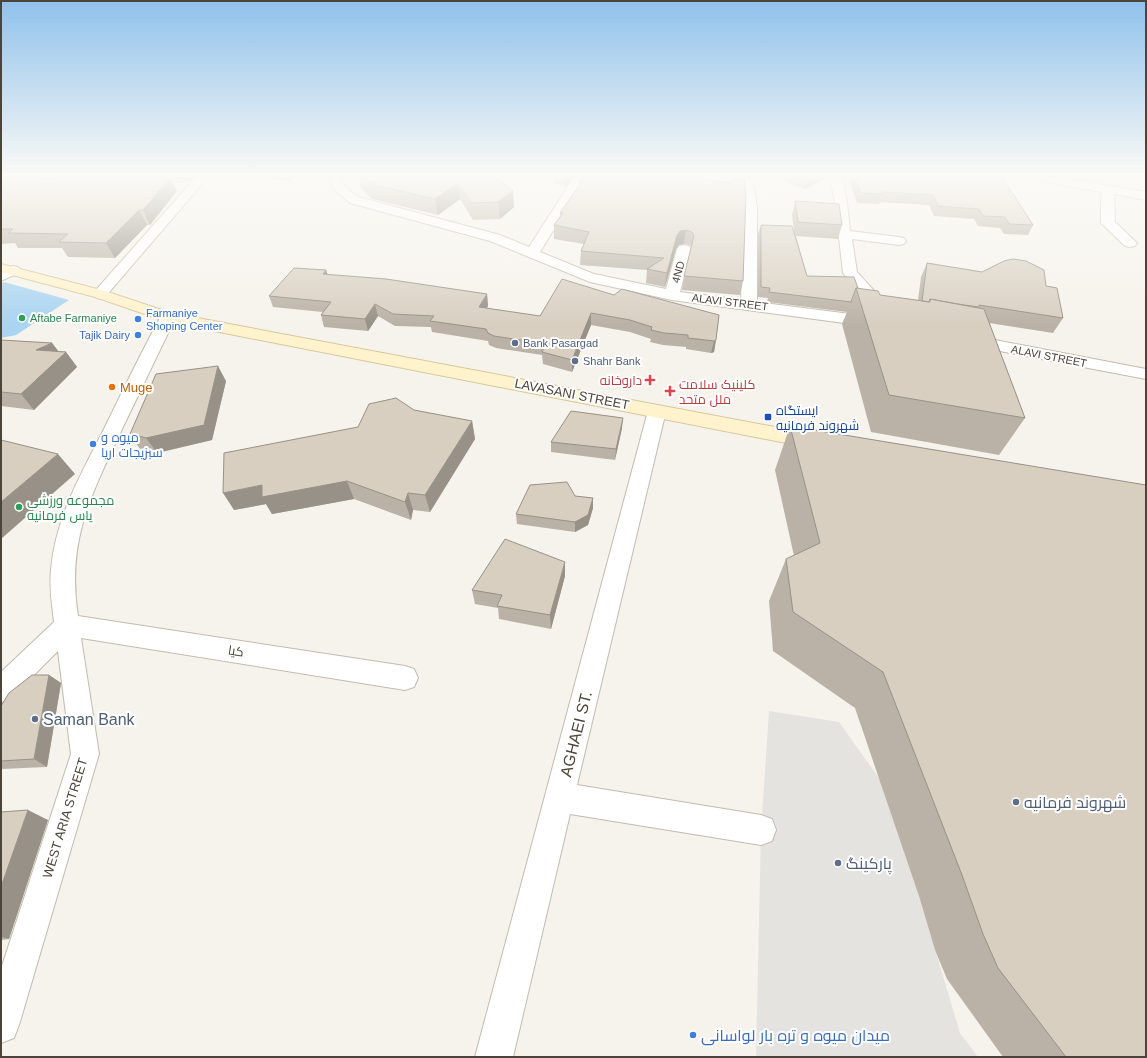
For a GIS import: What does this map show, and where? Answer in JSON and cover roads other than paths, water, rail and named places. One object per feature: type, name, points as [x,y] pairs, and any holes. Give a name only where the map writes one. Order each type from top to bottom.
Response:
[{"type":"main road","name":"LAVASANI STREET","points":[[5,272],[100,294],[168,317],[836,446]]},
{"type":"street","points":[[100,294],[159,226]]},
{"type":"street","name":"ALAVI STREET","points":[[452,226],[495,238],[590,278],[672,295],[891,322],[850,273],[844,234]]},
{"type":"street","points":[[532,254],[549,226]]},
{"type":"street","points":[[749,304],[751,226]]},
{"type":"street","points":[[844,226],[844,234],[899,241]]},
{"type":"street","points":[[1112,226],[1130,243]]},
{"type":"street","name":"4ND","points":[[672,295],[684,249]]},
{"type":"street","name":"WEST ARIA STREET","points":[[1,1025],[85,754],[62,592],[61,572],[64,547],[70,523],[82,491],[168,317]]},
{"type":"street","name":"ALAVI STREET","points":[[952,337],[1146,374]]},
{"type":"street","name":"AGHAEI ST.","points":[[494,1057],[657,411]]},
{"type":"street","points":[[1,690],[67,625]]},
{"type":"street","name":"کیا","points":[[67,625],[405,678]]},
{"type":"street","points":[[560,797],[761,830]]},
{"type":"water","name":"Aftabe Farmaniye","points":[[4,282],[69,300],[16,335],[1,338],[1,284]]},
{"type":"place","name":"Aftabe Farmaniye","points":[[22,318]]},
{"type":"place","name":"Farmaniye Shoping Center","points":[[138,319]]},
{"type":"place","name":"Tajik Dairy","points":[[138,335]]},
{"type":"place","name":"Bank Pasargad","points":[[515,343]]},
{"type":"place","name":"Shahr Bank","points":[[575,361]]},
{"type":"place","name":"داروخانه","points":[[650,380]]},
{"type":"place","name":"Muge","points":[[112,387]]},
{"type":"place","name":"کلینیک سلامت ملل متحد","points":[[670,391]]},
{"type":"place","name":"ایستگاه شهروند فرمانیه","points":[[768,417]]},
{"type":"place","name":"میوه و سبزیجات اریا","points":[[93,444]]},
{"type":"place","name":"مجموعه ورزشی یاس فرمانیه","points":[[19,507]]},
{"type":"place","name":"Saman Bank","points":[[35,719]]},
{"type":"place","name":"شهروند فرمانیه","points":[[1016,802]]},
{"type":"place","name":"پارکینگ","points":[[838,863]]},
{"type":"place","name":"میدان میوه و تره بار لواسانی","points":[[693,1035]]}]
